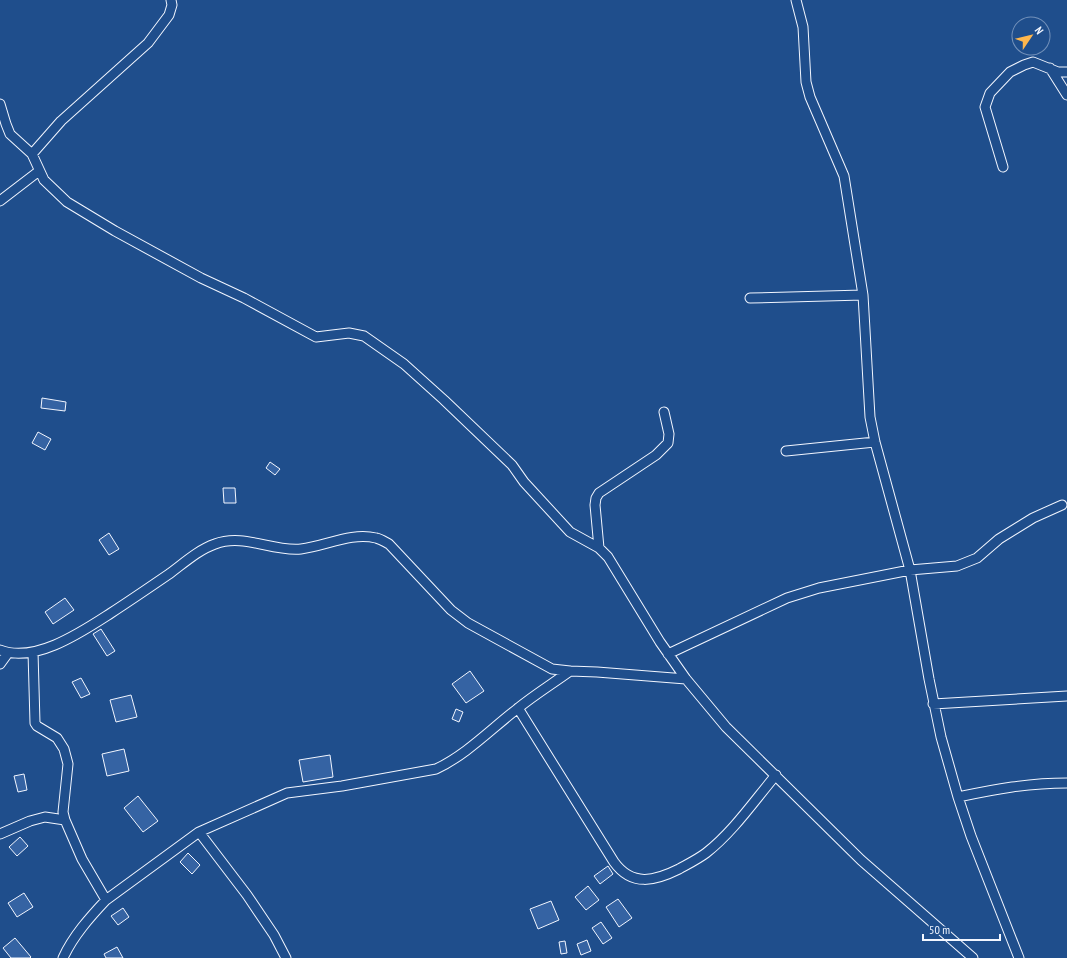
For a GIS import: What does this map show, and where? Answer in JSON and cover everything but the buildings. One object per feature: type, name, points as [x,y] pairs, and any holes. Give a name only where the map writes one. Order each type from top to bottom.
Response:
[{"type":"street","points":[[32,154],[61,121],[148,43],[169,15],[172,4],[171,0]]},
{"type":"street","points":[[796,0],[802,27],[806,82],[810,96],[844,176],[863,294],[870,417],[910,570],[933,704],[958,797],[971,836],[1019,958]]},
{"type":"street","points":[[1003,167],[985,107],[990,93],[1010,72],[1033,62],[1058,72],[1067,72]]},
{"type":"street","points":[[1050,68],[1067,95]]},
{"type":"street","points":[[0,104],[10,134],[32,154],[39,171],[47,184],[66,202],[201,278],[270,312],[316,337],[349,333],[364,336],[404,364],[512,465],[524,482],[570,532],[599,548],[608,557],[668,654],[686,679],[726,727],[861,860],[973,958]]},
{"type":"street","points":[[0,201],[39,171]]},
{"type":"street","points":[[750,298],[863,294]]},
{"type":"street","points":[[599,548],[595,505],[596,498],[604,489],[656,455],[668,443],[669,434],[664,412]]},
{"type":"street","points":[[786,451],[876,442]]},
{"type":"street","points":[[668,654],[787,598],[818,588],[910,570],[957,566],[977,558],[999,539],[1033,518],[1062,505]]},
{"type":"street","points":[[0,664],[4,652],[33,652],[50,647],[83,631],[125,604],[202,550],[220,542],[238,539],[287,548],[302,549],[365,536],[377,538],[390,544],[451,610],[468,623],[552,669],[686,679]]},
{"type":"street","points":[[33,652],[35,723],[57,738],[64,749],[68,764],[63,812],[65,820],[82,859],[106,900]]},
{"type":"street","points":[[63,958],[68,946],[106,900],[199,832],[287,793],[342,786],[436,769],[463,752],[518,708],[570,671]]},
{"type":"street","points":[[933,704],[1067,696]]},
{"type":"street","points":[[518,708],[614,862],[625,874],[642,880],[650,880],[666,875],[706,854],[733,827],[776,775]]},
{"type":"street","points":[[958,797],[1004,787],[1042,783],[1067,783]]},
{"type":"street","points":[[0,834],[30,821],[45,817],[65,820]]},
{"type":"street","points":[[199,832],[247,895],[274,935],[286,958]]}]
